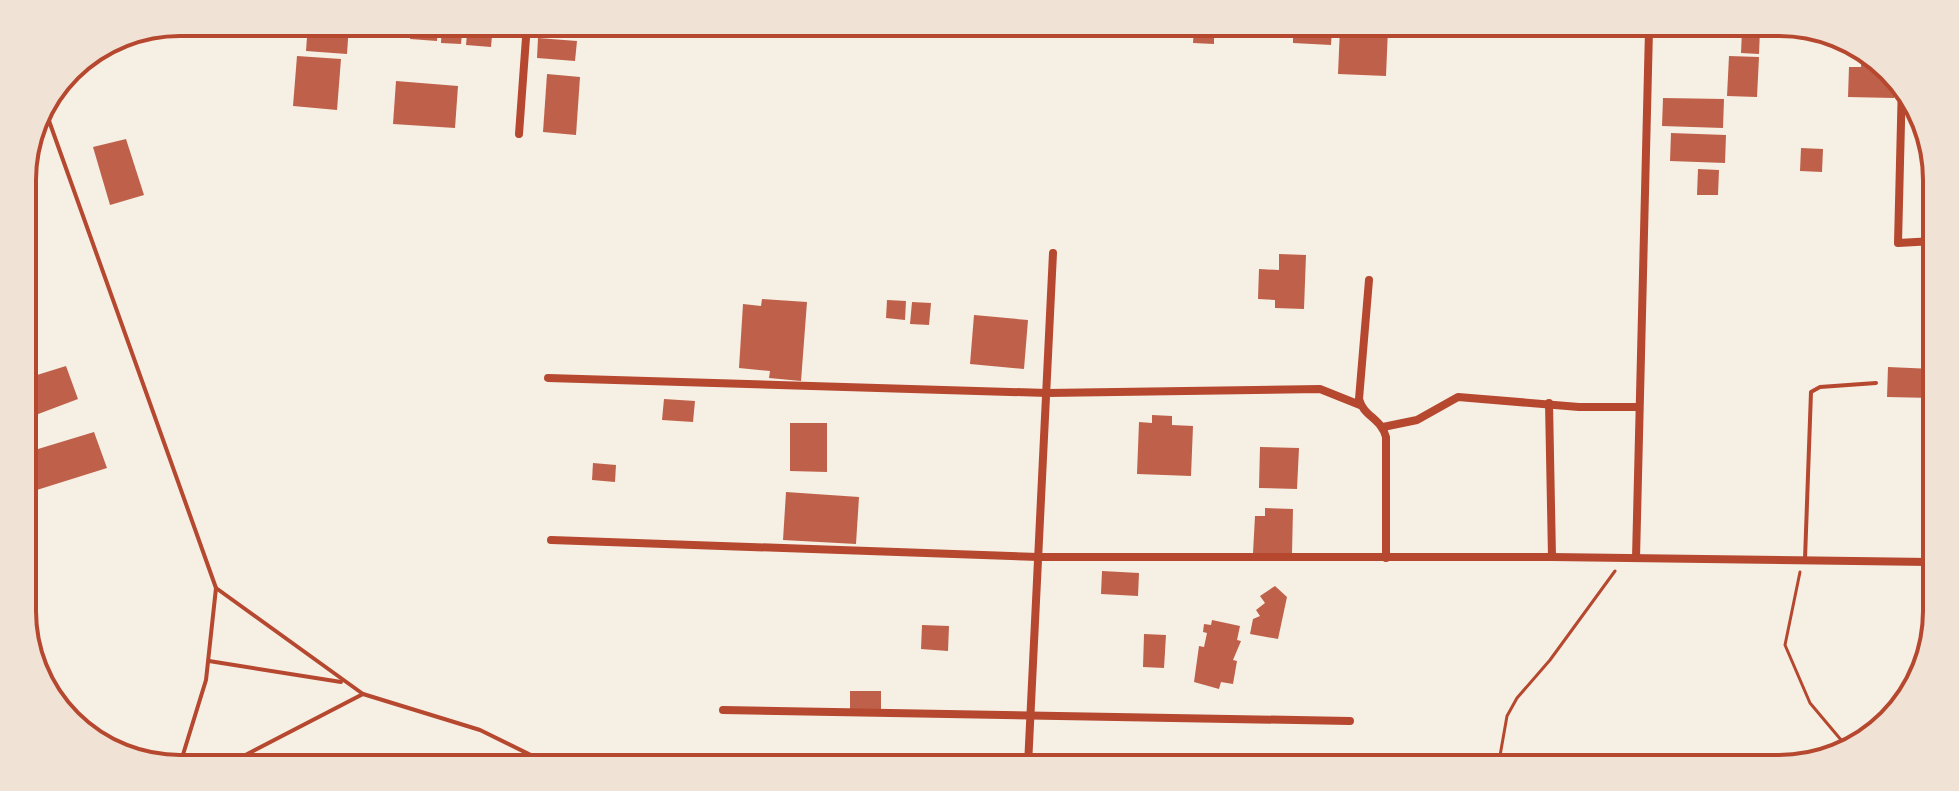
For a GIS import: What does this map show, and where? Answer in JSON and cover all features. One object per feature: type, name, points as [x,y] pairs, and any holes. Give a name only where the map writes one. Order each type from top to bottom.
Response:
[{"type":"street","points":[[519,134],[526,36]]},
{"type":"street","points":[[1636,558],[1637,407],[1649,36]]},
{"type":"street","points":[[1901,104],[1898,243],[1923,242]]},
{"type":"street","points":[[1028,755],[1053,253]]},
{"type":"street","points":[[1360,405],[1369,280]]},
{"type":"street","points":[[548,378],[1047,393],[1320,389],[1360,405],[1383,427],[1387,443],[1386,558]]},
{"type":"street","points":[[1383,427],[1417,420],[1458,397],[1637,407]]},
{"type":"street","points":[[1549,403],[1552,557]]},
{"type":"street","points":[[551,540],[1038,557],[1552,557],[1923,562]]},
{"type":"street","points":[[723,710],[1350,721]]},
{"type":"lane","points":[[49,121],[216,588],[203,696],[183,755]]},
{"type":"lane","points":[[1805,561],[1811,392],[1820,387],[1876,383]]},
{"type":"lane","points":[[216,588],[363,694],[508,740],[533,755]]},
{"type":"lane","points":[[209,661],[344,683]]},
{"type":"lane","points":[[246,755],[363,694]]},
{"type":"path","points":[[1500,755],[1507,716],[1517,698],[1559,648],[1624,558]]},
{"type":"path","points":[[1805,561],[1785,645],[1810,703],[1842,741]]},
{"type":"building","points":[[307,36],[348,36],[347,54],[306,51]]},
{"type":"building","points":[[410,36],[437,36],[437,41],[410,39]]},
{"type":"building","points":[[441,36],[462,36],[461,44],[441,43]]},
{"type":"building","points":[[467,36],[492,36],[491,47],[466,45]]},
{"type":"building","points":[[1193,36],[1214,36],[1214,44],[1193,43]]},
{"type":"building","points":[[1293,36],[1332,36],[1331,45],[1293,43]]},
{"type":"building","points":[[1340,36],[1388,36],[1386,76],[1338,74]]},
{"type":"building","points":[[1742,36],[1760,36],[1759,54],[1741,53]]},
{"type":"building","points":[[538,38],[577,41],[575,61],[537,58]]},
{"type":"building","points":[[297,56],[341,59],[337,110],[293,106]]},
{"type":"building","points":[[1729,56],[1759,57],[1757,97],[1727,96]]},
{"type":"building","points":[[1861,62],[1881,78],[1894,93],[1894,98],[1848,97],[1849,67],[1861,67]]},
{"type":"building","points":[[547,74],[580,77],[576,135],[543,132]]},
{"type":"building","points":[[396,81],[458,86],[455,128],[393,124]]},
{"type":"building","points":[[1663,98],[1724,99],[1723,128],[1662,126]]},
{"type":"building","points":[[1671,133],[1726,135],[1725,163],[1670,161]]},
{"type":"building","points":[[126,139],[144,195],[110,205],[93,147]]},
{"type":"building","points":[[1801,148],[1823,149],[1822,172],[1800,171]]},
{"type":"building","points":[[1698,169],[1719,170],[1718,195],[1697,195]]},
{"type":"building","points":[[1279,254],[1306,255],[1304,309],[1275,308],[1275,300],[1258,299],[1259,269],[1279,270]]},
{"type":"building","points":[[762,299],[807,302],[801,381],[769,378],[770,371],[739,368],[743,304],[761,306]]},
{"type":"building","points":[[887,300],[906,301],[905,320],[886,318]]},
{"type":"building","points":[[912,302],[931,303],[929,325],[910,324]]},
{"type":"building","points":[[974,315],[1028,320],[1024,369],[970,364]]},
{"type":"building","points":[[66,366],[78,399],[36,415],[36,375]]},
{"type":"building","points":[[1888,367],[1923,369],[1923,398],[1887,397]]},
{"type":"building","points":[[664,399],[695,401],[693,422],[662,420]]},
{"type":"building","points":[[1152,415],[1172,416],[1172,425],[1193,426],[1191,476],[1137,474],[1139,422],[1152,423]]},
{"type":"building","points":[[790,423],[827,423],[827,472],[790,471]]},
{"type":"building","points":[[94,432],[107,468],[36,490],[36,444],[38,449]]},
{"type":"building","points":[[1260,447],[1299,448],[1297,489],[1259,488]]},
{"type":"building","points":[[593,463],[616,465],[615,482],[592,480]]},
{"type":"building","points":[[786,492],[859,497],[856,544],[783,540]]},
{"type":"building","points":[[1265,508],[1293,509],[1292,554],[1253,553],[1255,516],[1265,516]]},
{"type":"building","points":[[1102,571],[1139,573],[1138,596],[1101,594]]},
{"type":"building","points":[[1275,586],[1287,597],[1278,639],[1250,634],[1253,619],[1260,616],[1256,610],[1265,603],[1260,596]]},
{"type":"building","points":[[1212,620],[1240,626],[1237,640],[1241,641],[1233,660],[1237,661],[1233,684],[1221,682],[1219,689],[1194,682],[1199,646],[1204,647],[1207,633],[1203,632],[1204,624],[1211,625]]},
{"type":"building","points":[[922,625],[949,626],[948,651],[921,649]]},
{"type":"building","points":[[1144,634],[1166,635],[1164,668],[1143,667]]},
{"type":"building","points":[[850,691],[881,691],[881,710],[850,710]]}]
